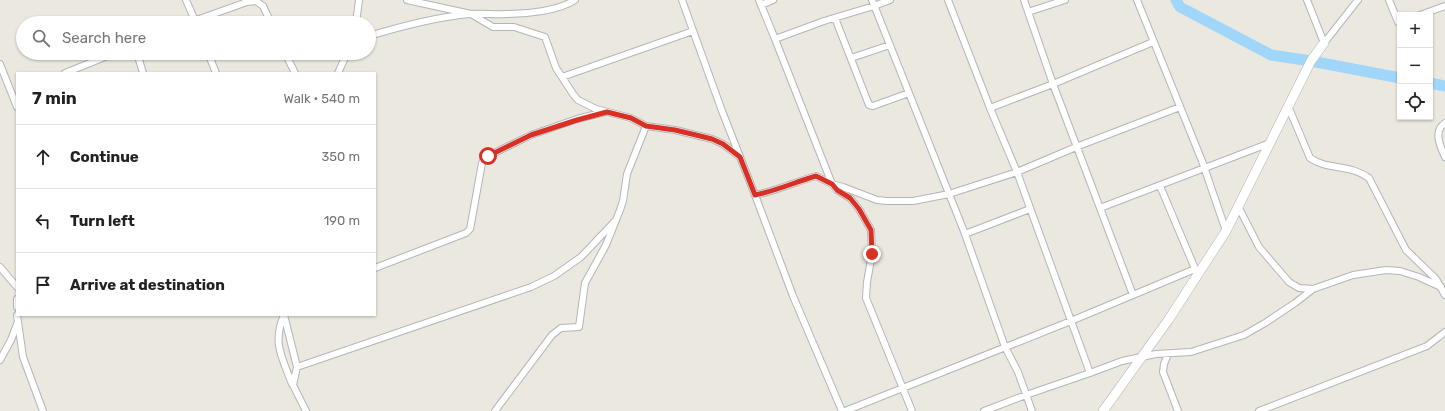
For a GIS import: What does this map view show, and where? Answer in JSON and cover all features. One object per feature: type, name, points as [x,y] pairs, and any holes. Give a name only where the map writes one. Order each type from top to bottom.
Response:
[{"type":"street","points":[[186,0],[193,16]]},
{"type":"street","points":[[357,16],[359,0]]},
{"type":"street","points":[[407,0],[471,14],[493,27],[514,27],[545,38],[556,68],[578,100],[584,104],[631,118],[646,126],[675,130],[712,139],[723,144],[740,157]]},
{"type":"street","points":[[376,34],[413,23],[471,14],[508,14],[554,9],[569,4],[575,0]]},
{"type":"street","points":[[682,0],[722,111],[793,296],[843,411],[1196,271]]},
{"type":"street","points":[[773,0],[760,2],[776,39],[832,184],[837,190],[850,198],[859,209],[871,230],[873,247],[866,298],[912,411]]},
{"type":"street","points":[[776,39],[873,3],[890,0]]},
{"type":"street","points":[[948,0],[990,108],[1017,172],[1090,373]]},
{"type":"street","points":[[1024,0],[1076,147],[1134,295]]},
{"type":"street","points":[[1028,12],[1065,0]]},
{"type":"street","points":[[1137,0],[1204,169],[1226,230]]},
{"type":"street","points":[[1307,0],[1324,43]]},
{"type":"street","points":[[1102,411],[1169,319],[1196,271],[1226,230],[1239,208],[1311,61],[1358,0]]},
{"type":"street","points":[[1389,0],[1397,19]]},
{"type":"street","points":[[211,16],[248,2],[256,1],[263,6],[268,16]]},
{"type":"street","points":[[873,3],[965,234],[1005,347],[1018,372],[1032,411]]},
{"type":"street","points":[[1428,12],[1445,6]]},
{"type":"street","points":[[835,18],[868,105],[873,106],[909,94]]},
{"type":"street","points":[[562,77],[693,31]]},
{"type":"street","points":[[990,108],[1053,84],[1153,42]]},
{"type":"street","points":[[851,58],[890,45]]},
{"type":"street","points":[[67,72],[97,60]]},
{"type":"street","points":[[139,60],[143,72]]},
{"type":"street","points":[[211,60],[216,72]]},
{"type":"street","points":[[288,60],[294,72]]},
{"type":"street","points":[[338,72],[344,60]]},
{"type":"street","points":[[0,64],[15,93]]},
{"type":"street","points":[[1288,106],[1310,158],[1316,163],[1348,168],[1369,178],[1406,250],[1436,279],[1443,288],[1445,295]]},
{"type":"street","points":[[755,195],[770,192],[792,183],[816,176],[832,184],[848,188],[877,200],[913,201],[949,194],[1017,172],[1076,147],[1180,107]]},
{"type":"street","points":[[376,268],[466,233],[470,229],[482,163],[488,156],[531,135],[607,112]]},
{"type":"street","points":[[1445,123],[1439,130],[1438,135],[1445,157]]},
{"type":"street","points":[[495,411],[552,335],[561,328],[579,327],[585,283],[606,245],[623,202],[627,174],[646,126]]},
{"type":"street","points":[[1100,208],[1270,144]]},
{"type":"street","points":[[1160,186],[1196,271]]},
{"type":"street","points":[[1239,208],[1259,246],[1289,282],[1299,288],[1313,289]]},
{"type":"street","points":[[965,234],[1030,209]]},
{"type":"street","points":[[297,367],[531,287],[554,276],[581,256],[616,220]]},
{"type":"street","points":[[0,267],[16,286]]},
{"type":"street","points":[[984,411],[1122,361],[1156,354],[1191,352],[1224,342],[1257,329],[1313,289],[1353,275],[1386,270],[1400,272],[1420,277],[1443,288]]},
{"type":"street","points":[[18,316],[23,357],[44,411]]},
{"type":"street","points":[[284,316],[297,367],[293,385]]},
{"type":"street","points":[[284,316],[279,327],[278,346],[293,385],[306,411]]},
{"type":"street","points":[[0,360],[11,340],[18,322]]},
{"type":"street","points":[[1259,411],[1427,346],[1445,332]]},
{"type":"street","points":[[1168,354],[1163,372],[1178,411]]},
{"type":"waterway","points":[[1176,0],[1180,7],[1271,55],[1397,77]]},
{"type":"waterway","points":[[1433,84],[1445,86]]},
{"type":"route","points":[[488,156],[531,135],[607,112],[631,118],[646,126],[675,130],[712,139],[723,144],[740,157],[755,195],[770,192],[792,183],[816,176],[832,184],[837,190],[846,194],[850,198],[867,221],[871,230],[873,247],[872,254]]}]
